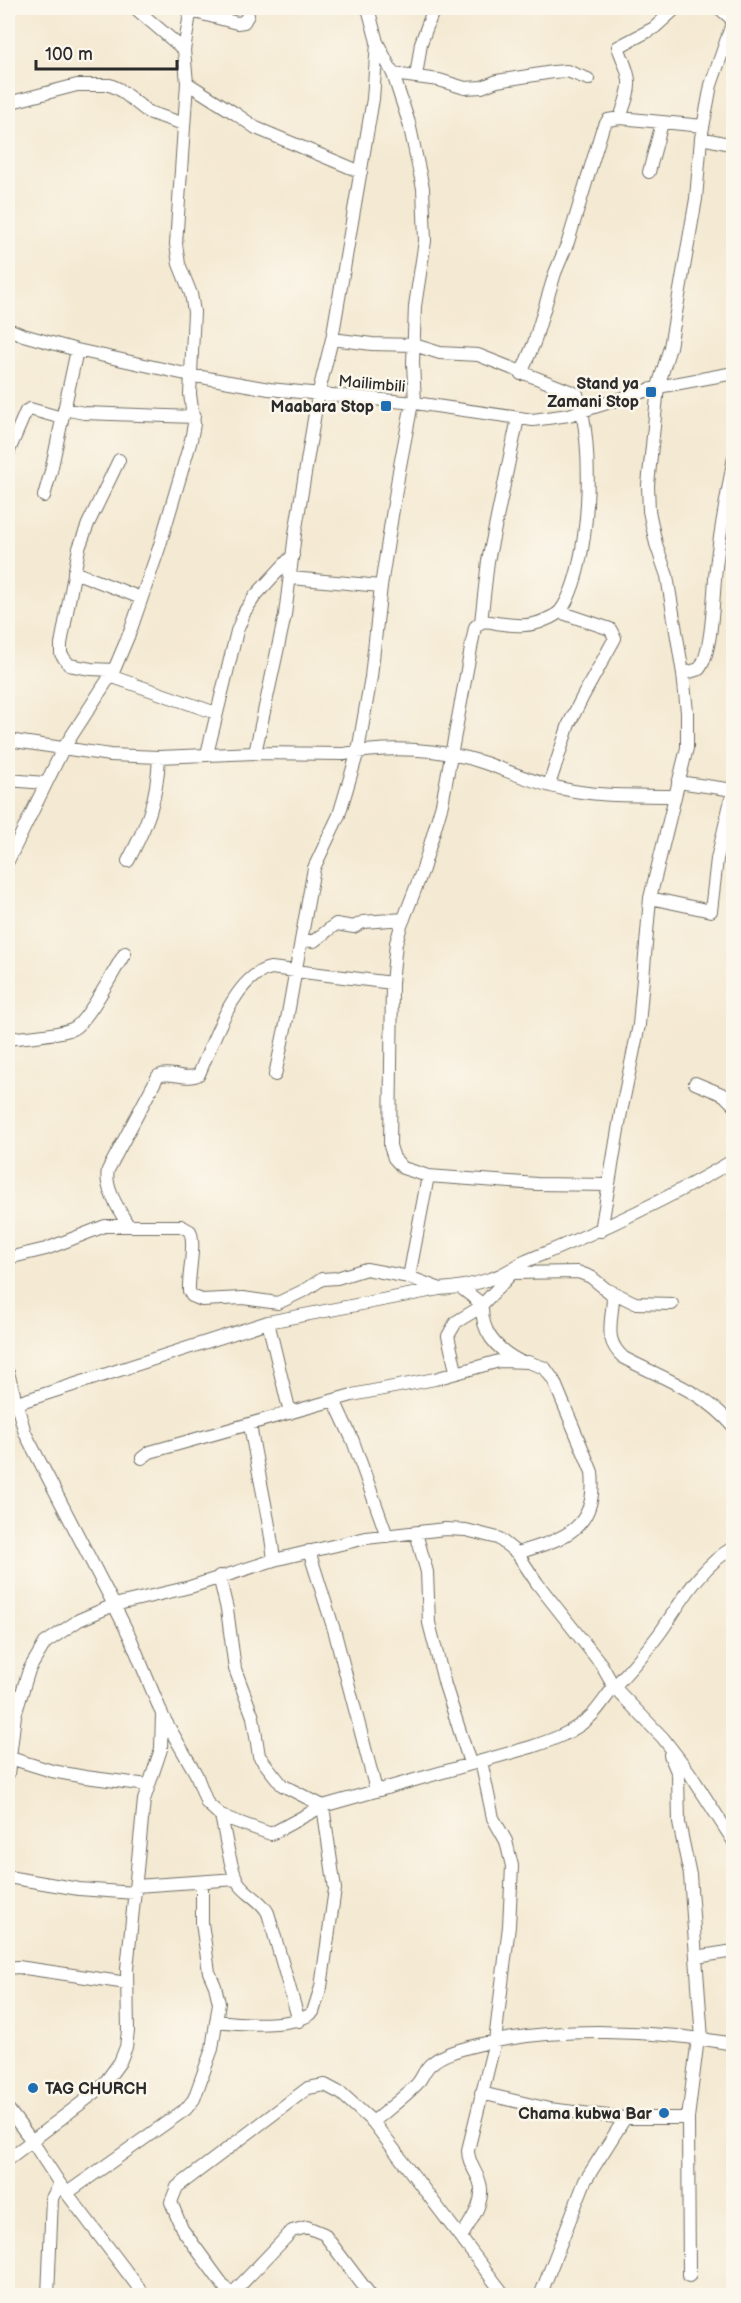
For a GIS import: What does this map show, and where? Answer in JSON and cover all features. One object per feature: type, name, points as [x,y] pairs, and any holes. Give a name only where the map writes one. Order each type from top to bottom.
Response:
[{"type":"street","points":[[135,8],[184,50]]},
{"type":"street","points":[[275,1075],[314,868],[339,815],[358,751],[371,677],[381,586],[414,403],[415,306],[425,241],[423,188],[409,123],[393,74],[377,42],[368,8]]},
{"type":"street","points":[[416,77],[420,43],[434,8]]},
{"type":"street","points":[[620,118],[629,93],[631,79],[618,47],[654,28],[676,8]]},
{"type":"street","points":[[8,861],[63,749],[112,673],[130,632],[159,548],[191,440],[194,417],[190,394],[190,375],[194,312],[191,294],[179,264],[176,244],[187,83],[184,50],[191,9],[240,23],[244,22],[248,15]]},
{"type":"street","points":[[601,1231],[639,1025],[650,898],[687,748],[687,712],[683,674],[667,576],[656,544],[649,511],[648,484],[658,387],[670,347],[696,199],[702,132],[728,14]]},
{"type":"street","points":[[255,753],[281,640],[318,394],[332,339],[373,99],[377,42]]},
{"type":"street","points":[[393,74],[465,87],[482,87],[497,81],[567,71],[588,79]]},
{"type":"street","points":[[187,83],[256,128],[361,172]]},
{"type":"street","points":[[8,103],[77,85],[110,85],[119,89],[148,112],[184,124]]},
{"type":"street","points":[[521,374],[534,343],[555,273],[568,243],[602,130],[608,120],[620,118],[662,123],[702,132],[734,145]]},
{"type":"street","points":[[649,172],[662,123]]},
{"type":"street","name":"Mailimbili","points":[[8,328],[23,335],[77,350],[190,375],[269,389],[414,403],[532,420],[569,415],[658,387],[734,373]]},
{"type":"street","points":[[332,339],[372,344],[414,345],[440,353],[478,355],[521,374],[577,394],[583,411],[588,465],[584,525],[576,578],[560,612],[546,620],[532,625],[481,622]]},
{"type":"street","points":[[44,496],[77,350]]},
{"type":"street","points":[[8,453],[26,411],[30,409],[63,414],[194,417]]},
{"type":"street","points":[[518,418],[490,550],[481,622],[475,627],[442,804],[431,845],[396,943],[392,984],[390,1146],[394,1158],[403,1168],[428,1176],[537,1185],[609,1185]]},
{"type":"street","points":[[683,674],[699,669],[705,657],[710,630],[716,560],[734,457]]},
{"type":"street","points":[[119,460],[87,524],[79,548],[61,654],[69,665],[112,673],[216,713]]},
{"type":"street","points":[[207,754],[237,631],[245,611],[255,596],[293,555]]},
{"type":"street","points":[[74,572],[141,598]]},
{"type":"street","points":[[291,578],[381,586]]},
{"type":"street","points":[[549,785],[569,724],[615,638],[610,629],[560,612]]},
{"type":"street","points":[[8,740],[110,755],[159,757],[255,753],[344,754],[358,751],[419,750],[452,754],[483,762],[565,789],[674,796]]},
{"type":"street","points":[[128,861],[152,811],[158,786],[159,757]]},
{"type":"street","points":[[8,780],[45,783]]},
{"type":"street","points":[[650,898],[711,910],[717,859],[733,789],[678,782]]},
{"type":"street","points":[[301,940],[314,941],[336,924],[354,927],[363,921],[404,919]]},
{"type":"street","points":[[8,1039],[66,1031],[76,1027],[90,1010],[125,953]]},
{"type":"street","points":[[128,1226],[106,1178],[152,1085],[163,1073],[193,1077],[200,1074],[226,1014],[243,986],[255,974],[261,969],[271,968],[392,984]]},
{"type":"street","points":[[695,1083],[724,1095],[734,1105]]},
{"type":"street","points":[[11,1398],[268,1322],[439,1288],[460,1287],[495,1277],[601,1231],[667,1198],[734,1160]]},
{"type":"street","points":[[409,1277],[428,1176]]},
{"type":"street","points":[[8,1258],[46,1250],[105,1226],[181,1226],[190,1231],[194,1242],[189,1291],[192,1296],[202,1300],[243,1298],[278,1303],[322,1279],[337,1278],[366,1269],[409,1277],[439,1288]]},
{"type":"street","points":[[456,1371],[448,1336],[456,1322],[482,1304],[523,1263]]},
{"type":"street","points":[[512,1273],[578,1272],[591,1277],[613,1295],[610,1342],[614,1350],[624,1358],[697,1395],[720,1411],[734,1427]]},
{"type":"street","points":[[460,1287],[482,1304]]},
{"type":"street","points":[[604,1288],[635,1303],[672,1304]]},
{"type":"street","points":[[482,1304],[482,1319],[489,1335],[499,1348],[520,1362]]},
{"type":"street","points":[[268,1322],[290,1413]]},
{"type":"street","points":[[142,1458],[150,1452],[334,1400],[435,1379],[456,1371],[499,1361],[528,1362],[545,1368],[554,1381],[592,1472],[593,1483],[588,1512],[577,1528],[553,1542],[517,1553]]},
{"type":"street","points":[[8,1373],[11,1398],[26,1433],[130,1637],[162,1714],[196,1774],[204,1798],[221,1816],[271,1833],[323,1806],[554,1739],[574,1729],[592,1716],[639,1660],[704,1570],[734,1547]]},
{"type":"street","points":[[334,1400],[353,1441],[387,1536]]},
{"type":"street","points":[[250,1424],[274,1560]]},
{"type":"street","points":[[8,1774],[15,1714],[29,1670],[45,1643],[79,1620],[114,1605],[190,1587],[219,1576],[309,1551],[366,1538],[445,1529],[466,1530],[498,1538],[517,1553],[537,1583],[601,1664],[614,1687],[663,1738],[689,1772],[734,1842]]},
{"type":"street","points":[[416,1533],[427,1572],[429,1623],[445,1685],[476,1762],[493,1818],[507,1842],[513,1866],[509,1926],[495,2041],[468,2150],[468,2158],[480,2182],[481,2195],[478,2206],[462,2237]]},
{"type":"street","points":[[309,1551],[335,1633],[376,1790]]},
{"type":"street","points":[[219,1576],[227,1609],[235,1669],[253,1716],[259,1756],[282,1785],[323,1806]]},
{"type":"street","points":[[8,2159],[101,2088],[120,2062],[128,2031],[127,1983],[144,1800],[161,1749],[162,1714]]},
{"type":"street","points":[[663,1738],[678,1774],[679,1823],[690,1875],[700,2038],[688,2118],[689,2277]]},
{"type":"street","points":[[10,1758],[85,1778],[148,1785]]},
{"type":"street","points":[[218,2021],[240,2024],[299,2021],[313,2012],[319,1998],[335,1889],[323,1806]]},
{"type":"street","points":[[221,1816],[237,1880],[245,1890],[260,1900],[268,1913],[299,2021]]},
{"type":"street","points":[[8,1877],[79,1890],[136,1890],[237,1880]]},
{"type":"street","points":[[48,2295],[52,2198],[63,2188],[186,2109],[194,2099],[212,2049],[218,2021],[218,1994],[209,1972],[202,1923],[202,1882]]},
{"type":"street","points":[[696,1957],[734,1951]]},
{"type":"street","points":[[8,1968],[18,1967],[127,1983]]},
{"type":"street","points":[[373,2122],[417,2085],[430,2064],[461,2049],[495,2041],[535,2034],[587,2033],[700,2038],[734,2044]]},
{"type":"street","points":[[371,2295],[324,2234],[308,2227],[292,2231],[231,2295],[182,2229],[171,2202],[177,2187],[308,2088],[325,2085],[342,2094],[373,2122],[505,2295]]},
{"type":"street","points":[[481,2093],[549,2109],[626,2118],[688,2118]]},
{"type":"street","points":[[8,2109],[63,2188],[145,2295]]},
{"type":"street","points":[[540,2295],[585,2181],[626,2118]]},
{"type":"place","name":"Stand ya Zamani Stop","points":[[651,392]]},
{"type":"place","name":"Maabara Stop","points":[[386,406]]},
{"type":"place","name":"TAG CHURCH","points":[[33,2088]]},
{"type":"place","name":"Chama kubwa Bar","points":[[664,2113]]}]
